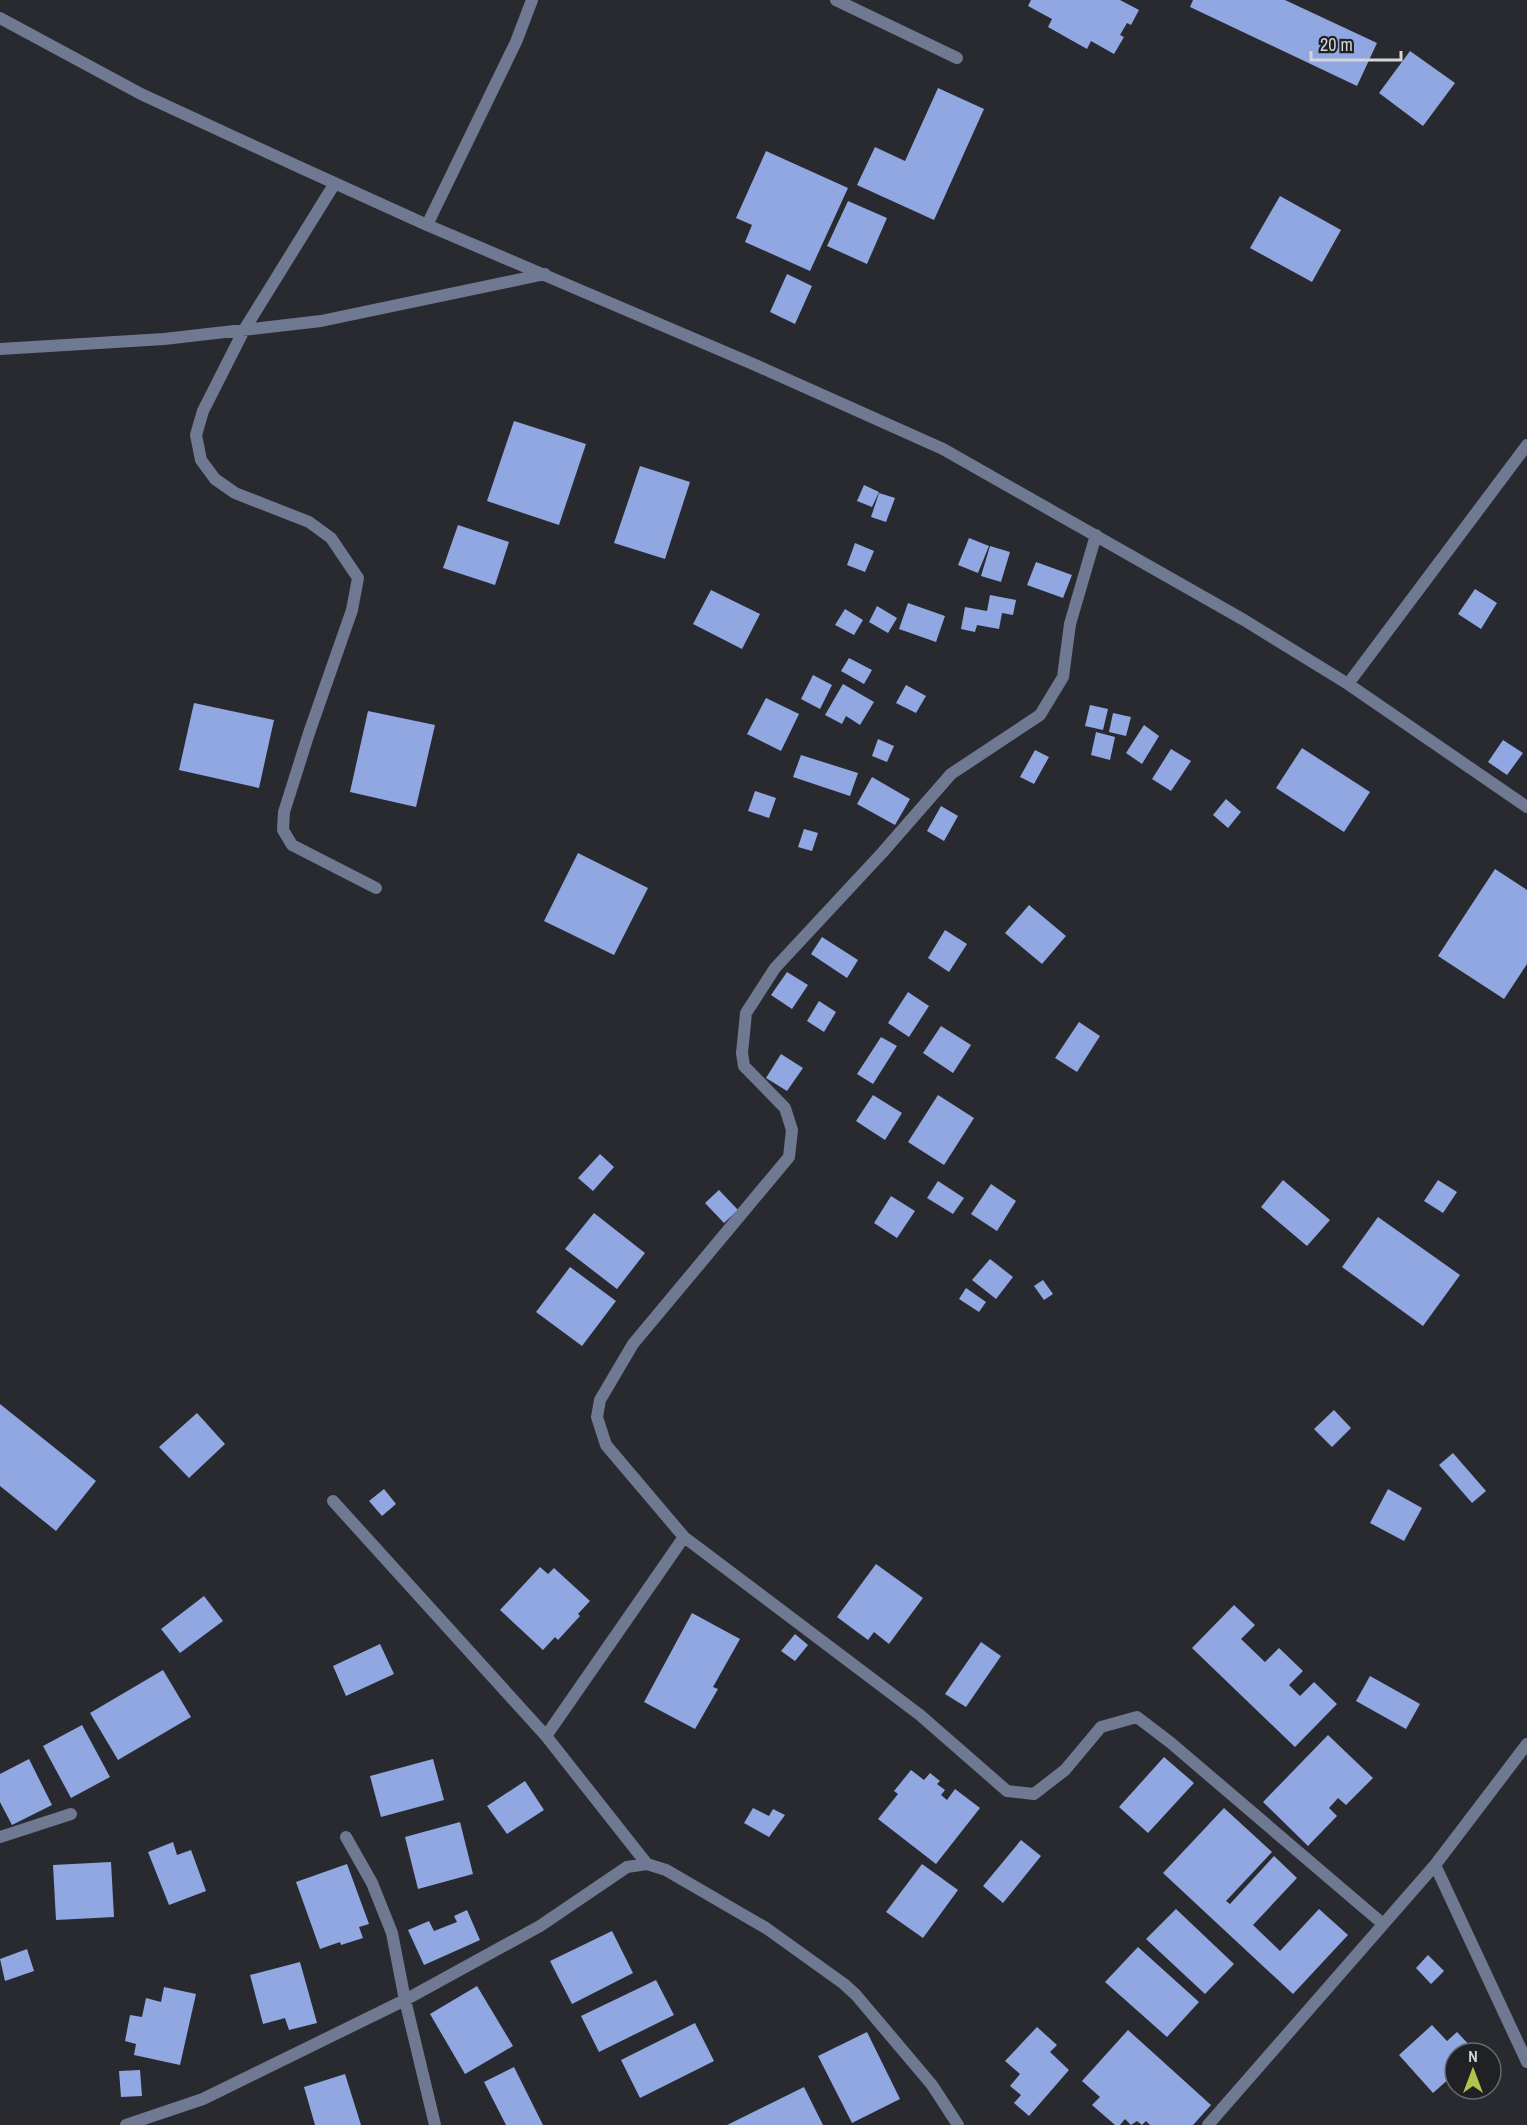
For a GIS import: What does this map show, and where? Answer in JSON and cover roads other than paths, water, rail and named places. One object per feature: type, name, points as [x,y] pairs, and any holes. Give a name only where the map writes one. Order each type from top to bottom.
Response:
[{"type":"street","points":[[427,225],[516,42],[532,0]]},
{"type":"street","points":[[836,0],[957,58]]},
{"type":"street","points":[[0,18],[141,94],[334,183],[943,449],[1244,620],[1347,684],[1527,807]]},
{"type":"street","points":[[334,183],[244,330],[202,411],[196,435],[201,460],[215,479],[235,493],[309,522],[331,538],[358,578],[352,610],[284,812],[283,830],[292,845],[376,888]]},
{"type":"street","points":[[0,349],[164,339],[321,321],[545,274]]},
{"type":"street","points":[[1347,684],[1527,445]]},
{"type":"street","points":[[1096,535],[1070,624],[1063,677],[1040,715],[951,774],[882,853],[775,968],[746,1013],[742,1053],[744,1066],[785,1108],[792,1130],[789,1157],[633,1344],[600,1400],[597,1417],[606,1445],[684,1537],[920,1715],[1006,1791],[1034,1794],[1065,1770],[1101,1727],[1137,1717],[1171,1743],[1383,1923]]},
{"type":"street","points":[[333,1501],[546,1736],[647,1864]]},
{"type":"street","points":[[546,1736],[684,1537]]},
{"type":"street","points":[[1208,2125],[1435,1865],[1527,1744]]},
{"type":"street","points":[[0,1837],[72,1814]]},
{"type":"street","points":[[346,1837],[372,1883],[392,1934],[405,2000],[435,2125]]},
{"type":"street","points":[[126,2125],[204,2099],[405,2000],[540,1926],[627,1867],[647,1864],[666,1869],[766,1929],[844,1984],[856,1995],[932,2085],[958,2125]]},
{"type":"street","points":[[1435,1865],[1527,2062]]}]
